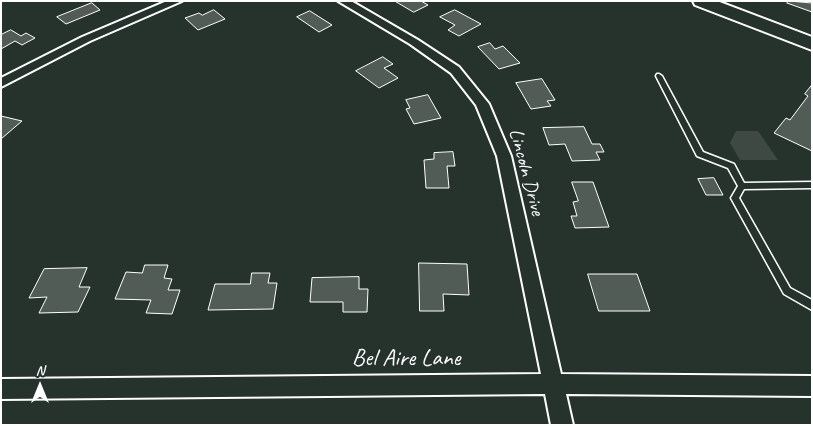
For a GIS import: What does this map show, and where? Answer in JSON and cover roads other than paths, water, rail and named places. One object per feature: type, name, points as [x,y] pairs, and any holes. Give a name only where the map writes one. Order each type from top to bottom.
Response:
[{"type":"main road","points":[[701,1],[812,44]]},
{"type":"street","points":[[1,83],[86,39],[177,1]]},
{"type":"street","name":"Lincoln Drive","points":[[343,1],[414,42],[455,70],[482,104],[504,156],[562,425]]},
{"type":"street","name":"Bel Aire Lane","points":[[1,389],[553,384],[812,386]]},
{"type":"lane","points":[[659,76],[700,154],[731,166],[742,186]]},
{"type":"lane","points":[[742,186],[812,185]]},
{"type":"lane","points":[[742,186],[735,198],[786,291],[812,304]]}]
